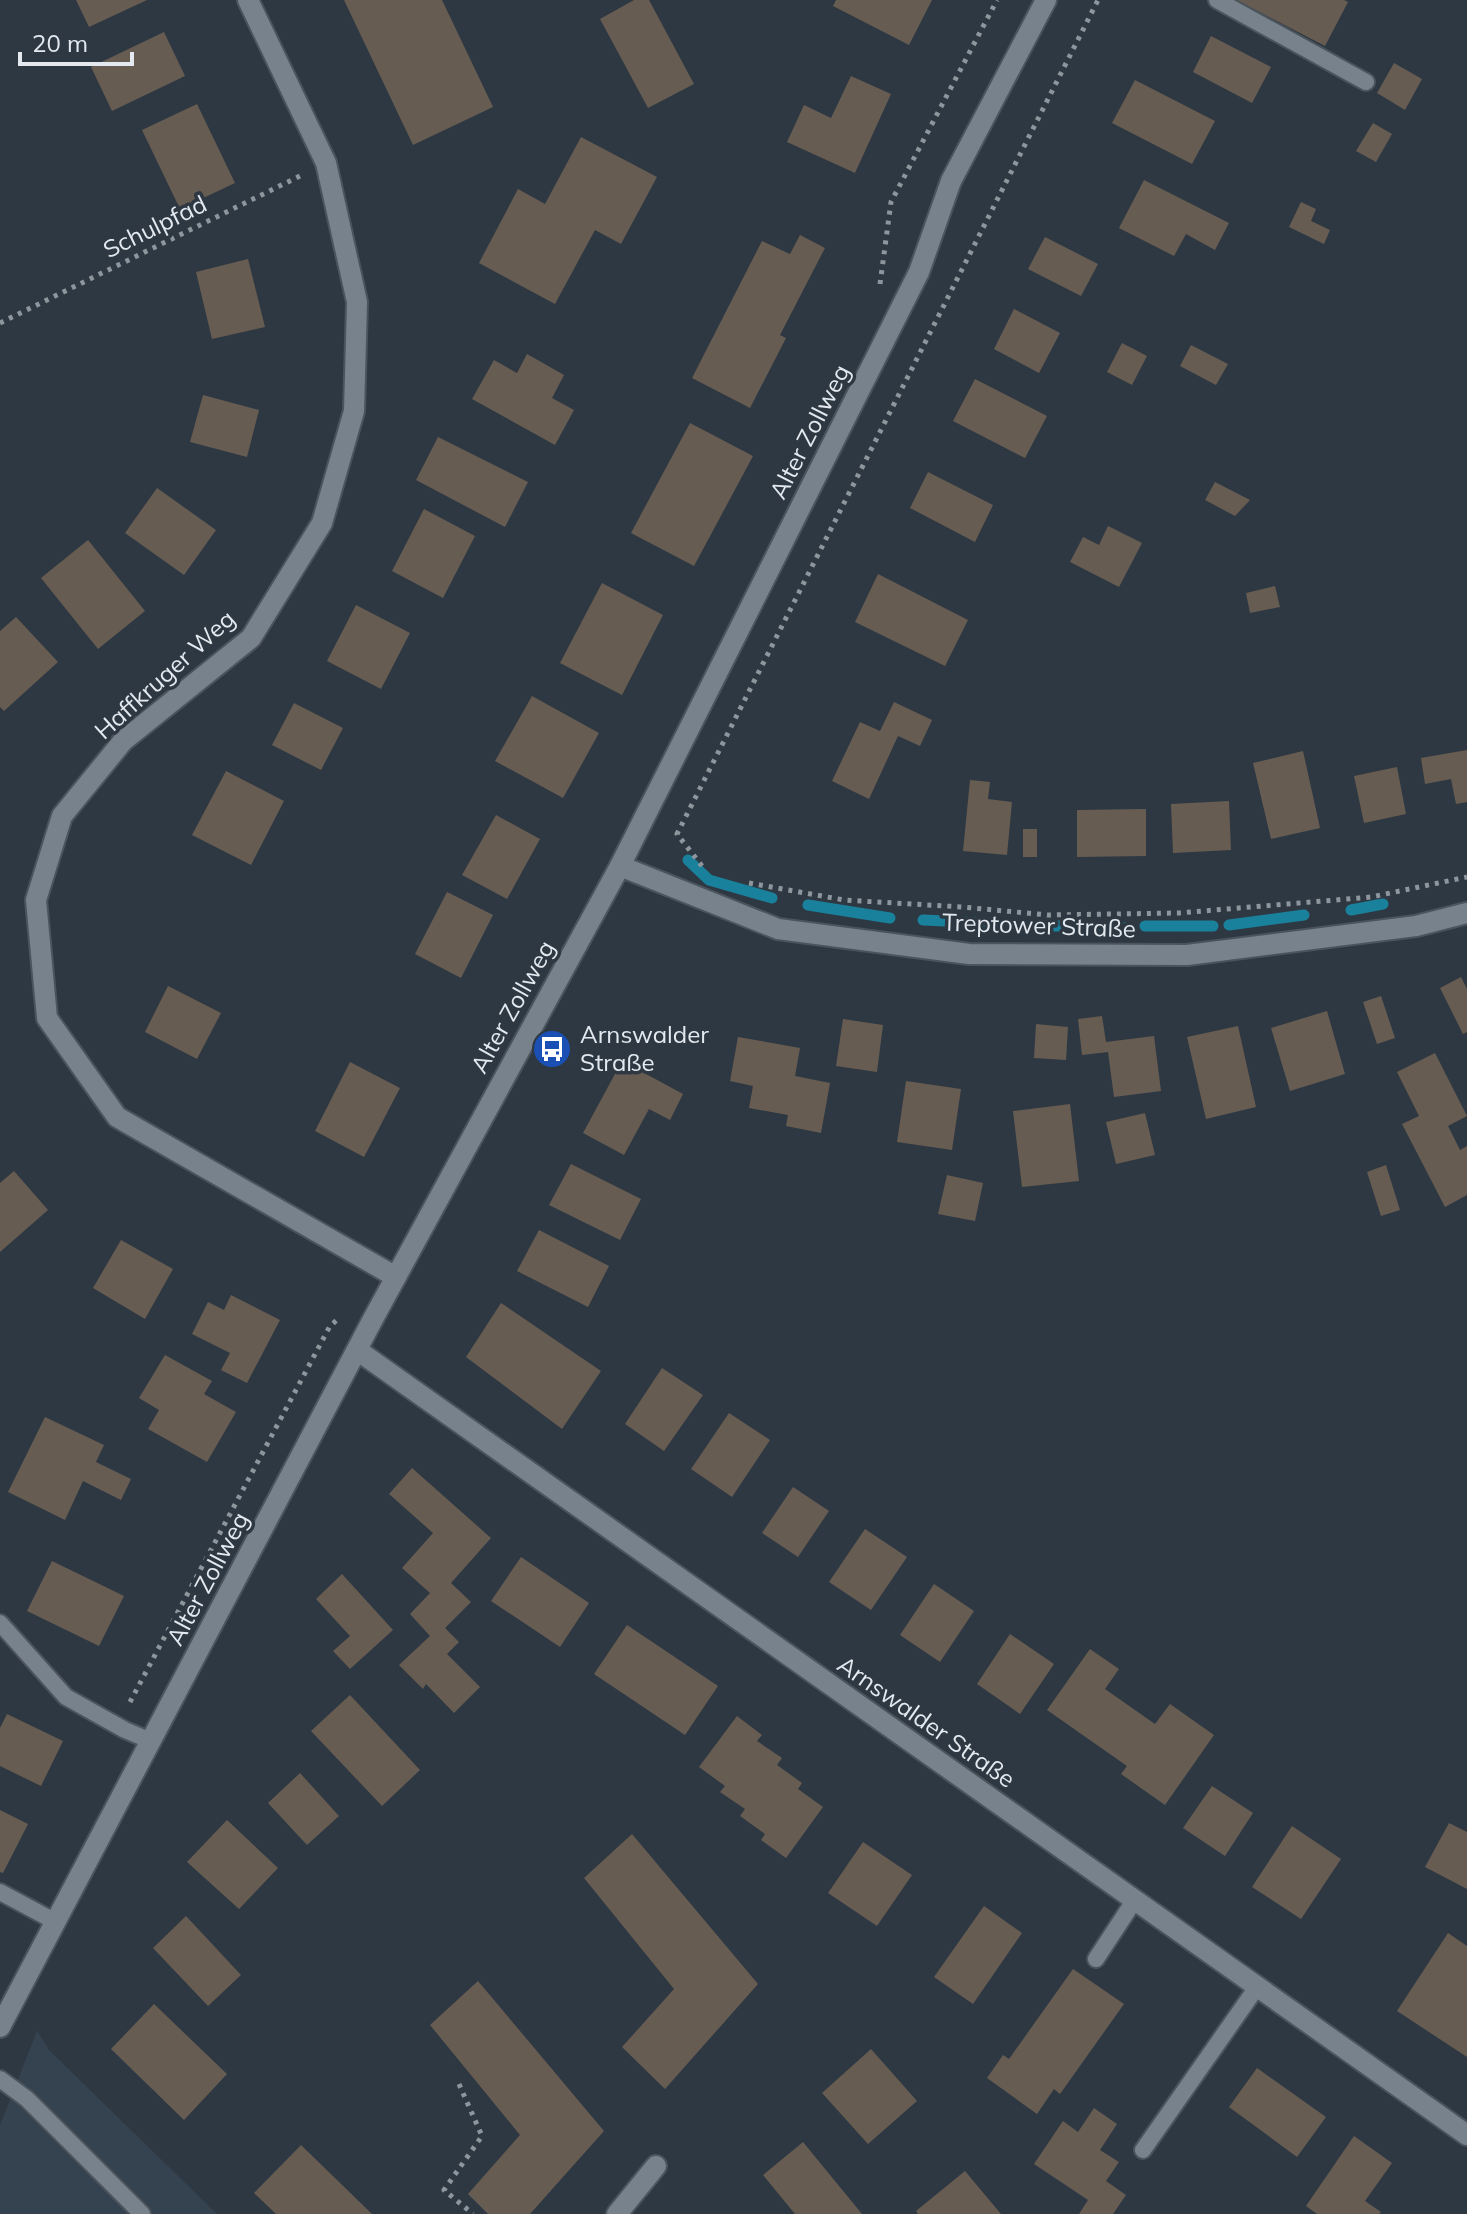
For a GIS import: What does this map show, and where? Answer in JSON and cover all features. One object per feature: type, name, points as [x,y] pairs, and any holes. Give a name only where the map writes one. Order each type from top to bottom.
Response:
[{"type":"street","name":"Haffkruger Weg","points":[[248,0],[326,163],[357,302],[354,411],[322,523],[251,638],[123,741],[62,816],[36,900],[47,1018],[117,1117],[396,1277]]},
{"type":"street","name":"Alter Zollweg","points":[[0,2027],[357,1350],[620,866],[919,272],[951,181],[1046,0]]},
{"type":"street","name":"Treptower Straße","points":[[620,866],[778,929],[969,954],[1187,955],[1416,926],[1467,913]]},
{"type":"street","name":"Arnswalder Straße","points":[[357,1350],[1467,2135]]},
{"type":"street","points":[[617,2214],[656,2166]]},
{"type":"lane","points":[[1217,0],[1366,82]]},
{"type":"lane","points":[[0,1623],[66,1697],[151,1741]]},
{"type":"lane","points":[[0,1892],[56,1922]]},
{"type":"lane","points":[[1096,1959],[1134,1901]]},
{"type":"lane","points":[[1143,2150],[1257,1987]]},
{"type":"lane","points":[[0,2079],[27,2099],[142,2214]]},
{"type":"path","points":[[878,297],[891,202],[997,0]]},
{"type":"path","points":[[713,871],[701,866],[677,834],[1098,0]]},
{"type":"path","name":"Schulpfad","points":[[0,323],[326,163]]},
{"type":"path","points":[[738,879],[750,884],[844,900],[1048,915],[1179,913],[1371,897],[1467,877]]},
{"type":"path","points":[[125,1730],[130,1703],[330,1326],[341,1317]]},
{"type":"path","points":[[459,2084],[482,2136],[444,2190],[473,2214]]},
{"type":"shaded area","points":[[37,2031],[49,2050],[217,2214],[0,2214],[0,2125]]},
{"type":"building","points":[[76,0],[147,0],[89,27]]},
{"type":"building","points":[[344,0],[442,0],[493,107],[413,145]]},
{"type":"building","points":[[634,0],[649,0],[694,84],[648,108],[600,19]]},
{"type":"building","points":[[836,0],[932,0],[909,45],[833,6]]},
{"type":"building","points":[[1236,0],[1344,0],[1348,2],[1325,46]]},
{"type":"building","points":[[164,32],[185,76],[112,111],[91,67]]},
{"type":"building","points":[[1211,36],[1271,67],[1252,103],[1193,72]]},
{"type":"building","points":[[1394,63],[1422,79],[1405,110],[1377,93]]},
{"type":"building","points":[[851,76],[891,94],[855,173],[787,142],[804,105],[831,118]]},
{"type":"building","points":[[1135,80],[1215,121],[1192,164],[1112,123]]},
{"type":"building","points":[[197,104],[235,183],[180,209],[142,130]]},
{"type":"building","points":[[1373,123],[1392,134],[1376,162],[1356,151]]},
{"type":"building","points":[[581,137],[657,177],[621,244],[595,230],[555,304],[479,263],[518,189],[545,204]]},
{"type":"building","points":[[1144,180],[1229,223],[1215,250],[1186,234],[1174,256],[1119,228]]},
{"type":"building","points":[[1301,202],[1316,209],[1311,221],[1330,230],[1324,244],[1289,227]]},
{"type":"building","points":[[800,235],[825,248],[780,335],[786,338],[750,408],[692,378],[762,241],[790,254]]},
{"type":"building","points":[[1045,237],[1098,264],[1081,296],[1028,269]]},
{"type":"building","points":[[248,259],[265,327],[212,339],[196,272]]},
{"type":"building","points":[[1014,309],[1060,333],[1039,373],[994,349]]},
{"type":"building","points":[[1122,343],[1147,356],[1132,385],[1107,372]]},
{"type":"building","points":[[1191,345],[1228,364],[1216,385],[1180,366]]},
{"type":"building","points":[[527,354],[564,375],[552,398],[574,410],[555,445],[472,399],[494,360],[517,373]]},
{"type":"building","points":[[975,379],[1047,416],[1025,458],[953,421]]},
{"type":"building","points":[[203,395],[259,410],[247,457],[190,442]]},
{"type":"building","points":[[690,423],[753,456],[694,566],[631,533]]},
{"type":"building","points":[[438,437],[528,482],[505,527],[416,480]]},
{"type":"building","points":[[928,472],[993,505],[975,542],[910,508]]},
{"type":"building","points":[[1215,482],[1250,500],[1235,516],[1205,500]]},
{"type":"building","points":[[157,488],[216,530],[184,575],[125,533]]},
{"type":"building","points":[[424,509],[475,536],[443,598],[392,571]]},
{"type":"building","points":[[1108,526],[1142,543],[1119,587],[1070,562],[1083,537],[1099,545]]},
{"type":"building","points":[[88,540],[145,611],[98,649],[41,578]]},
{"type":"building","points":[[878,574],[968,620],[945,666],[855,622]]},
{"type":"building","points":[[602,583],[663,615],[622,695],[560,663]]},
{"type":"building","points":[[1275,586],[1280,607],[1250,613],[1246,593]]},
{"type":"building","points":[[356,605],[410,633],[381,689],[327,661]]},
{"type":"building","points":[[16,617],[58,662],[4,711],[0,707],[0,631]]},
{"type":"building","points":[[532,696],[599,733],[563,798],[495,761]]},
{"type":"building","points":[[894,702],[932,720],[920,746],[898,736],[869,799],[832,781],[860,722],[880,731]]},
{"type":"building","points":[[294,703],[343,728],[321,770],[272,745]]},
{"type":"building","points":[[1467,750],[1467,802],[1456,804],[1451,779],[1425,784],[1421,758]]},
{"type":"building","points":[[1303,751],[1320,828],[1271,839],[1253,763]]},
{"type":"building","points":[[1397,767],[1406,814],[1364,823],[1354,776]]},
{"type":"building","points":[[226,771],[284,801],[251,865],[192,835]]},
{"type":"building","points":[[970,780],[990,782],[988,799],[1012,802],[1007,855],[963,851]]},
{"type":"building","points":[[1229,801],[1231,850],[1173,853],[1171,804]]},
{"type":"building","points":[[1146,809],[1146,856],[1077,857],[1077,810]]},
{"type":"building","points":[[496,815],[540,839],[507,899],[462,875]]},
{"type":"building","points":[[1023,829],[1037,829],[1037,857],[1023,857]]},
{"type":"building","points":[[447,892],[493,915],[461,978],[415,954]]},
{"type":"building","points":[[1461,977],[1467,989],[1467,1032],[1463,1034],[1440,988]]},
{"type":"building","points":[[168,986],[221,1013],[197,1059],[145,1032]]},
{"type":"building","points":[[1381,996],[1395,1038],[1377,1044],[1363,1002]]},
{"type":"building","points":[[1327,1011],[1345,1074],[1290,1091],[1271,1028]]},
{"type":"building","points":[[1102,1016],[1106,1042],[1154,1036],[1161,1091],[1114,1097],[1108,1052],[1082,1055],[1078,1019]]},
{"type":"building","points":[[843,1019],[883,1025],[877,1072],[836,1066]]},
{"type":"building","points":[[1036,1024],[1068,1027],[1066,1060],[1034,1058]]},
{"type":"building","points":[[1238,1026],[1256,1107],[1206,1119],[1187,1037]]},
{"type":"building","points":[[738,1037],[800,1048],[795,1076],[830,1083],[821,1133],[786,1126],[788,1115],[749,1108],[753,1086],[730,1081]]},
{"type":"building","points":[[1435,1053],[1467,1116],[1448,1126],[1460,1150],[1467,1146],[1467,1195],[1445,1207],[1402,1124],[1419,1116],[1397,1072]]},
{"type":"building","points":[[622,1061],[683,1094],[670,1120],[649,1109],[624,1155],[583,1133]]},
{"type":"building","points":[[350,1062],[400,1088],[364,1157],[315,1131]]},
{"type":"building","points":[[906,1081],[961,1089],[952,1150],[897,1142]]},
{"type":"building","points":[[1070,1104],[1079,1181],[1022,1187],[1013,1111]]},
{"type":"building","points":[[1145,1113],[1155,1155],[1116,1164],[1106,1122]]},
{"type":"building","points":[[571,1164],[641,1199],[620,1240],[549,1205]]},
{"type":"building","points":[[1386,1165],[1400,1210],[1381,1216],[1367,1172]]},
{"type":"building","points":[[14,1171],[48,1210],[0,1252],[0,1183]]},
{"type":"building","points":[[947,1175],[983,1183],[975,1221],[938,1214]]},
{"type":"building","points":[[539,1230],[609,1266],[588,1307],[517,1271]]},
{"type":"building","points":[[121,1240],[173,1269],[145,1319],[93,1288]]},
{"type":"building","points":[[231,1295],[280,1320],[247,1383],[221,1370],[230,1353],[192,1334],[208,1302],[224,1310]]},
{"type":"building","points":[[501,1303],[601,1371],[562,1429],[466,1357]]},
{"type":"building","points":[[165,1355],[212,1381],[204,1394],[236,1412],[207,1462],[148,1429],[159,1410],[139,1398]]},
{"type":"building","points":[[662,1368],[703,1395],[664,1451],[625,1424]]},
{"type":"building","points":[[729,1413],[770,1440],[732,1497],[691,1469]]},
{"type":"building","points":[[45,1417],[104,1445],[96,1462],[131,1479],[121,1500],[83,1481],[65,1520],[8,1492]]},
{"type":"building","points":[[412,1468],[491,1538],[451,1583],[471,1602],[445,1628],[459,1642],[447,1654],[480,1687],[454,1713],[426,1684],[423,1689],[399,1665],[430,1636],[410,1614],[430,1593],[402,1568],[433,1533],[389,1494]]},
{"type":"building","points":[[793,1487],[829,1511],[798,1557],[762,1533]]},
{"type":"building","points":[[865,1529],[907,1557],[871,1610],[829,1582]]},
{"type":"building","points":[[521,1557],[589,1603],[560,1647],[491,1601]]},
{"type":"building","points":[[52,1561],[124,1596],[99,1646],[27,1611]]},
{"type":"building","points":[[342,1574],[393,1630],[350,1669],[333,1651],[350,1636],[316,1599]]},
{"type":"building","points":[[934,1584],[974,1611],[940,1662],[900,1635]]},
{"type":"building","points":[[627,1625],[718,1686],[685,1735],[594,1674]]},
{"type":"building","points":[[1010,1634],[1054,1664],[1020,1714],[977,1684]]},
{"type":"building","points":[[1090,1649],[1119,1669],[1105,1689],[1155,1724],[1170,1704],[1214,1735],[1165,1805],[1121,1774],[1127,1766],[1047,1710]]},
{"type":"building","points":[[350,1695],[420,1770],[382,1806],[311,1731]]},
{"type":"building","points":[[7,1714],[63,1741],[41,1786],[0,1766],[0,1728]]},
{"type":"building","points":[[737,1716],[762,1735],[757,1741],[782,1758],[777,1765],[802,1783],[798,1789],[823,1807],[786,1858],[761,1840],[765,1834],[740,1816],[745,1809],[720,1792],[725,1786],[699,1767]]},
{"type":"building","points":[[300,1773],[339,1816],[307,1845],[268,1803]]},
{"type":"building","points":[[1212,1786],[1253,1813],[1225,1856],[1183,1828]]},
{"type":"building","points":[[0,1810],[28,1824],[3,1873],[0,1872]]},
{"type":"building","points":[[227,1820],[278,1868],[239,1909],[187,1862]]},
{"type":"building","points":[[1449,1823],[1467,1832],[1467,1889],[1425,1867]]},
{"type":"building","points":[[1292,1826],[1341,1859],[1301,1919],[1252,1887]]},
{"type":"building","points":[[632,1834],[758,1984],[665,2089],[622,2047],[674,1989],[584,1878]]},
{"type":"building","points":[[863,1842],[912,1875],[877,1926],[828,1893]]},
{"type":"building","points":[[984,1906],[1022,1933],[973,2004],[934,1977]]},
{"type":"building","points":[[186,1916],[241,1975],[208,2006],[153,1948]]},
{"type":"building","points":[[1448,1933],[1467,1946],[1467,2057],[1397,2011]]},
{"type":"building","points":[[1073,1969],[1124,2004],[1060,2094],[1054,2089],[1037,2114],[987,2078],[1003,2055],[1009,2059]]},
{"type":"building","points":[[478,1981],[604,2131],[530,2214],[488,2214],[468,2194],[520,2135],[430,2025]]},
{"type":"building","points":[[154,2004],[227,2074],[184,2120],[111,2049]]},
{"type":"building","points":[[871,2049],[917,2101],[868,2144],[822,2093]]},
{"type":"building","points":[[1257,2068],[1326,2117],[1297,2157],[1229,2107]]},
{"type":"building","points":[[1094,2108],[1117,2124],[1100,2150],[1119,2162],[1106,2181],[1126,2195],[1113,2214],[1079,2214],[1088,2200],[1034,2164],[1063,2121],[1078,2132]]},
{"type":"building","points":[[1354,2136],[1392,2163],[1365,2201],[1381,2212],[1317,2214],[1306,2206]]},
{"type":"building","points":[[803,2142],[862,2214],[795,2214],[763,2175]]},
{"type":"building","points":[[301,2145],[372,2214],[276,2214],[254,2193]]},
{"type":"building","points":[[965,2171],[1001,2214],[918,2214],[916,2211]]},
{"type":"waterway","points":[[688,860],[709,880],[772,898]]},
{"type":"waterway","points":[[1351,910],[1383,904]]},
{"type":"waterway","points":[[808,905],[890,918]]},
{"type":"waterway","points":[[1229,925],[1304,915]]},
{"type":"waterway","points":[[923,920],[990,923]]},
{"type":"waterway","points":[[1017,926],[1068,926]]},
{"type":"waterway","points":[[1145,926],[1213,926]]},
{"type":"waterway","points":[[1095,927],[1129,928]]},
{"type":"place","name":"Arnswalder Straße","points":[[552,1049]]}]
